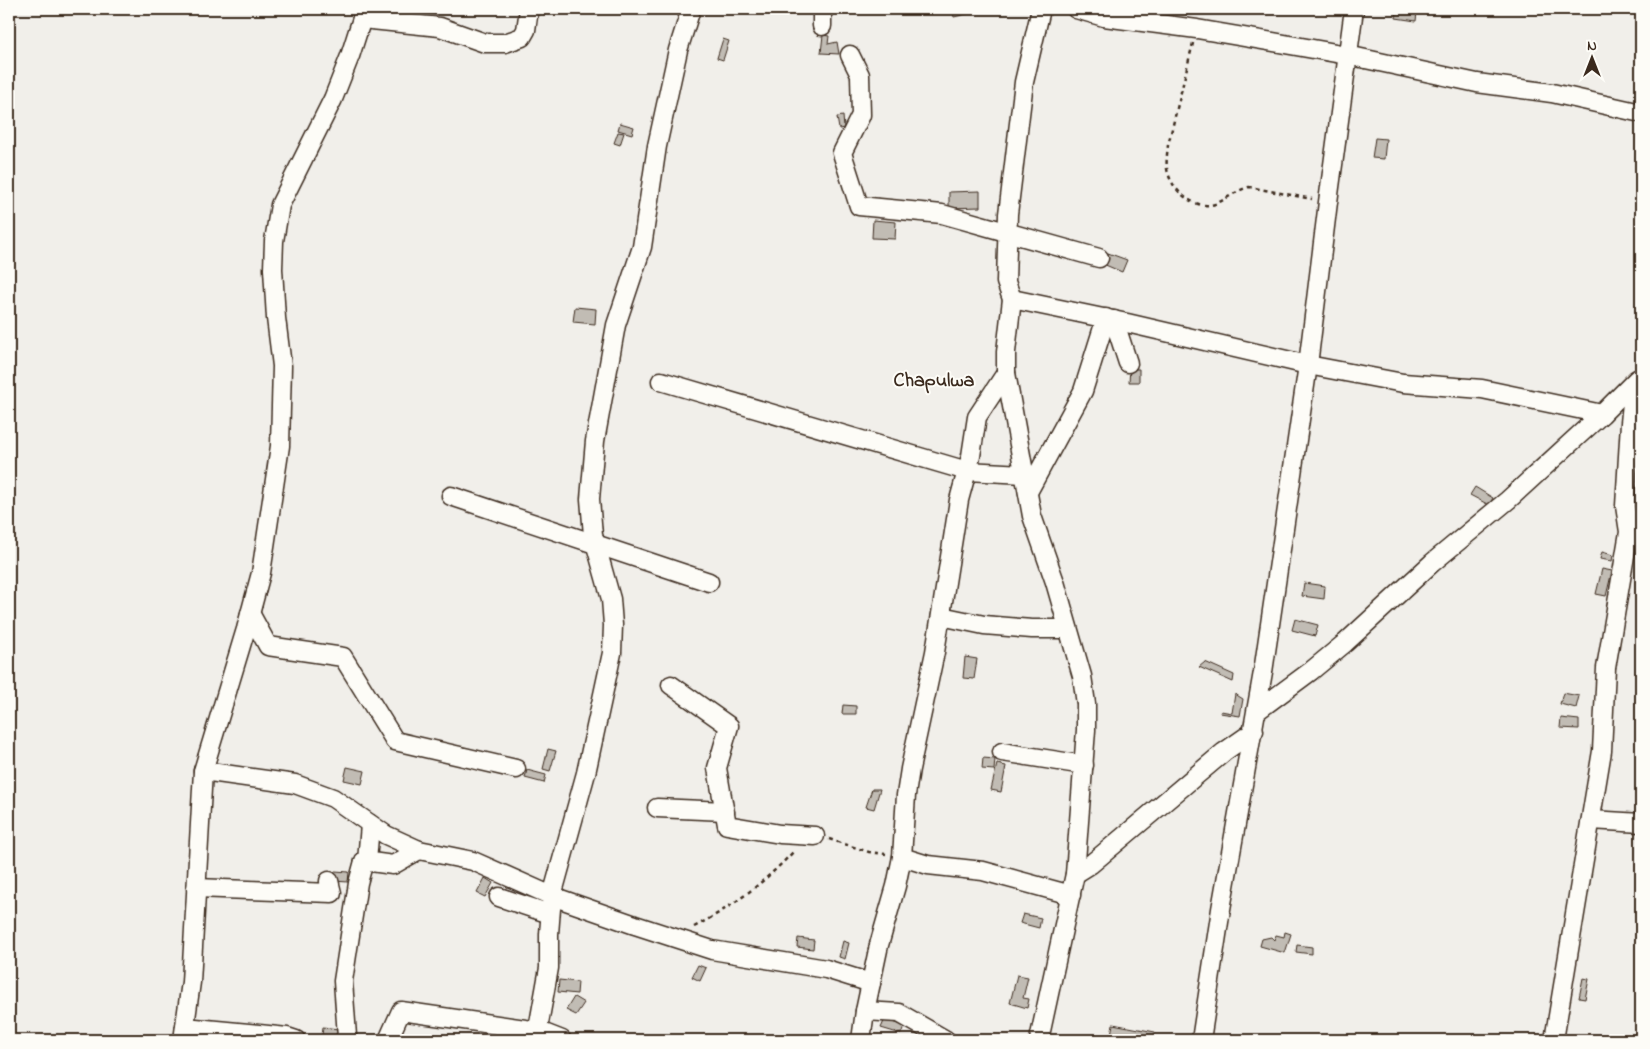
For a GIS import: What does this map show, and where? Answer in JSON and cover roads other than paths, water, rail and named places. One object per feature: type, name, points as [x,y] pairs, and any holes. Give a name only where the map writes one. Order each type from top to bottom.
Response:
[{"type":"street","points":[[296,1040],[287,1037],[259,1034],[184,1034],[191,982],[203,771],[261,573],[280,446],[282,366],[276,318],[273,268],[274,241],[280,205],[333,99],[364,14],[440,27],[485,43],[505,43],[522,37],[526,30],[529,9]]},
{"type":"street","points":[[538,1036],[549,968],[552,896],[586,772],[612,653],[613,625],[611,599],[596,545],[590,499],[595,441],[616,325],[642,247],[656,146],[678,50],[691,9]]},
{"type":"street","points":[[822,9],[822,26]]},
{"type":"street","points":[[1038,1040],[1075,874],[1086,730],[1086,704],[1082,676],[1055,582],[1032,516],[1006,373],[1006,352],[1012,299],[1006,282],[1008,214],[1024,82],[1041,9]]},
{"type":"street","points":[[1076,9],[1104,17],[1197,29],[1347,55],[1477,83],[1552,93],[1641,114]]},
{"type":"street","points":[[1201,1040],[1224,891],[1257,711],[1308,365],[1354,9]]},
{"type":"street","points":[[850,56],[860,75],[862,115],[842,153],[859,206],[942,214],[1099,258]]},
{"type":"street","points":[[1012,299],[1110,319],[1308,365],[1402,383],[1482,389],[1602,414]]},
{"type":"street","points":[[1110,319],[1128,363]]},
{"type":"street","points":[[1026,483],[1083,391],[1110,319]]},
{"type":"street","points":[[861,1040],[879,945],[896,886],[902,856],[906,795],[910,769],[941,616],[959,500],[967,471],[977,416],[1006,373]]},
{"type":"street","points":[[1257,711],[1345,643],[1402,589],[1508,500],[1602,414],[1637,378]]},
{"type":"street","points":[[1554,1040],[1602,751],[1606,668],[1635,533],[1625,506],[1630,423],[1637,378]]},
{"type":"street","points":[[660,381],[967,471],[1026,483]]},
{"type":"street","points":[[451,496],[709,582]]},
{"type":"street","points":[[250,613],[268,646],[343,657],[395,741],[516,769]]},
{"type":"street","points":[[941,616],[993,626],[1068,629]]},
{"type":"street","points":[[671,685],[729,726],[717,768],[727,825],[780,834],[815,836]]},
{"type":"street","points":[[1075,874],[1091,864],[1224,752],[1254,731]]},
{"type":"street","points":[[1002,752],[1084,765]]},
{"type":"street","points":[[203,771],[295,784],[334,798],[386,835],[419,850],[473,860],[552,896],[712,950],[826,969],[871,983]]},
{"type":"street","points":[[656,808],[725,811]]},
{"type":"street","points":[[1591,820],[1641,823]]},
{"type":"street","points":[[367,862],[370,824]]},
{"type":"street","points":[[350,1039],[344,981],[358,883],[364,862],[393,865],[419,850]]},
{"type":"street","points":[[902,856],[928,865],[983,871],[1071,895]]},
{"type":"street","points":[[196,888],[332,893],[330,881]]},
{"type":"street","points":[[499,897],[550,914]]},
{"type":"street","points":[[865,1011],[899,1013],[946,1040]]},
{"type":"street","points":[[388,1040],[401,1012],[562,1040]]},
{"type":"district","name":"Chapulwa","points":[[934,381]]}]
